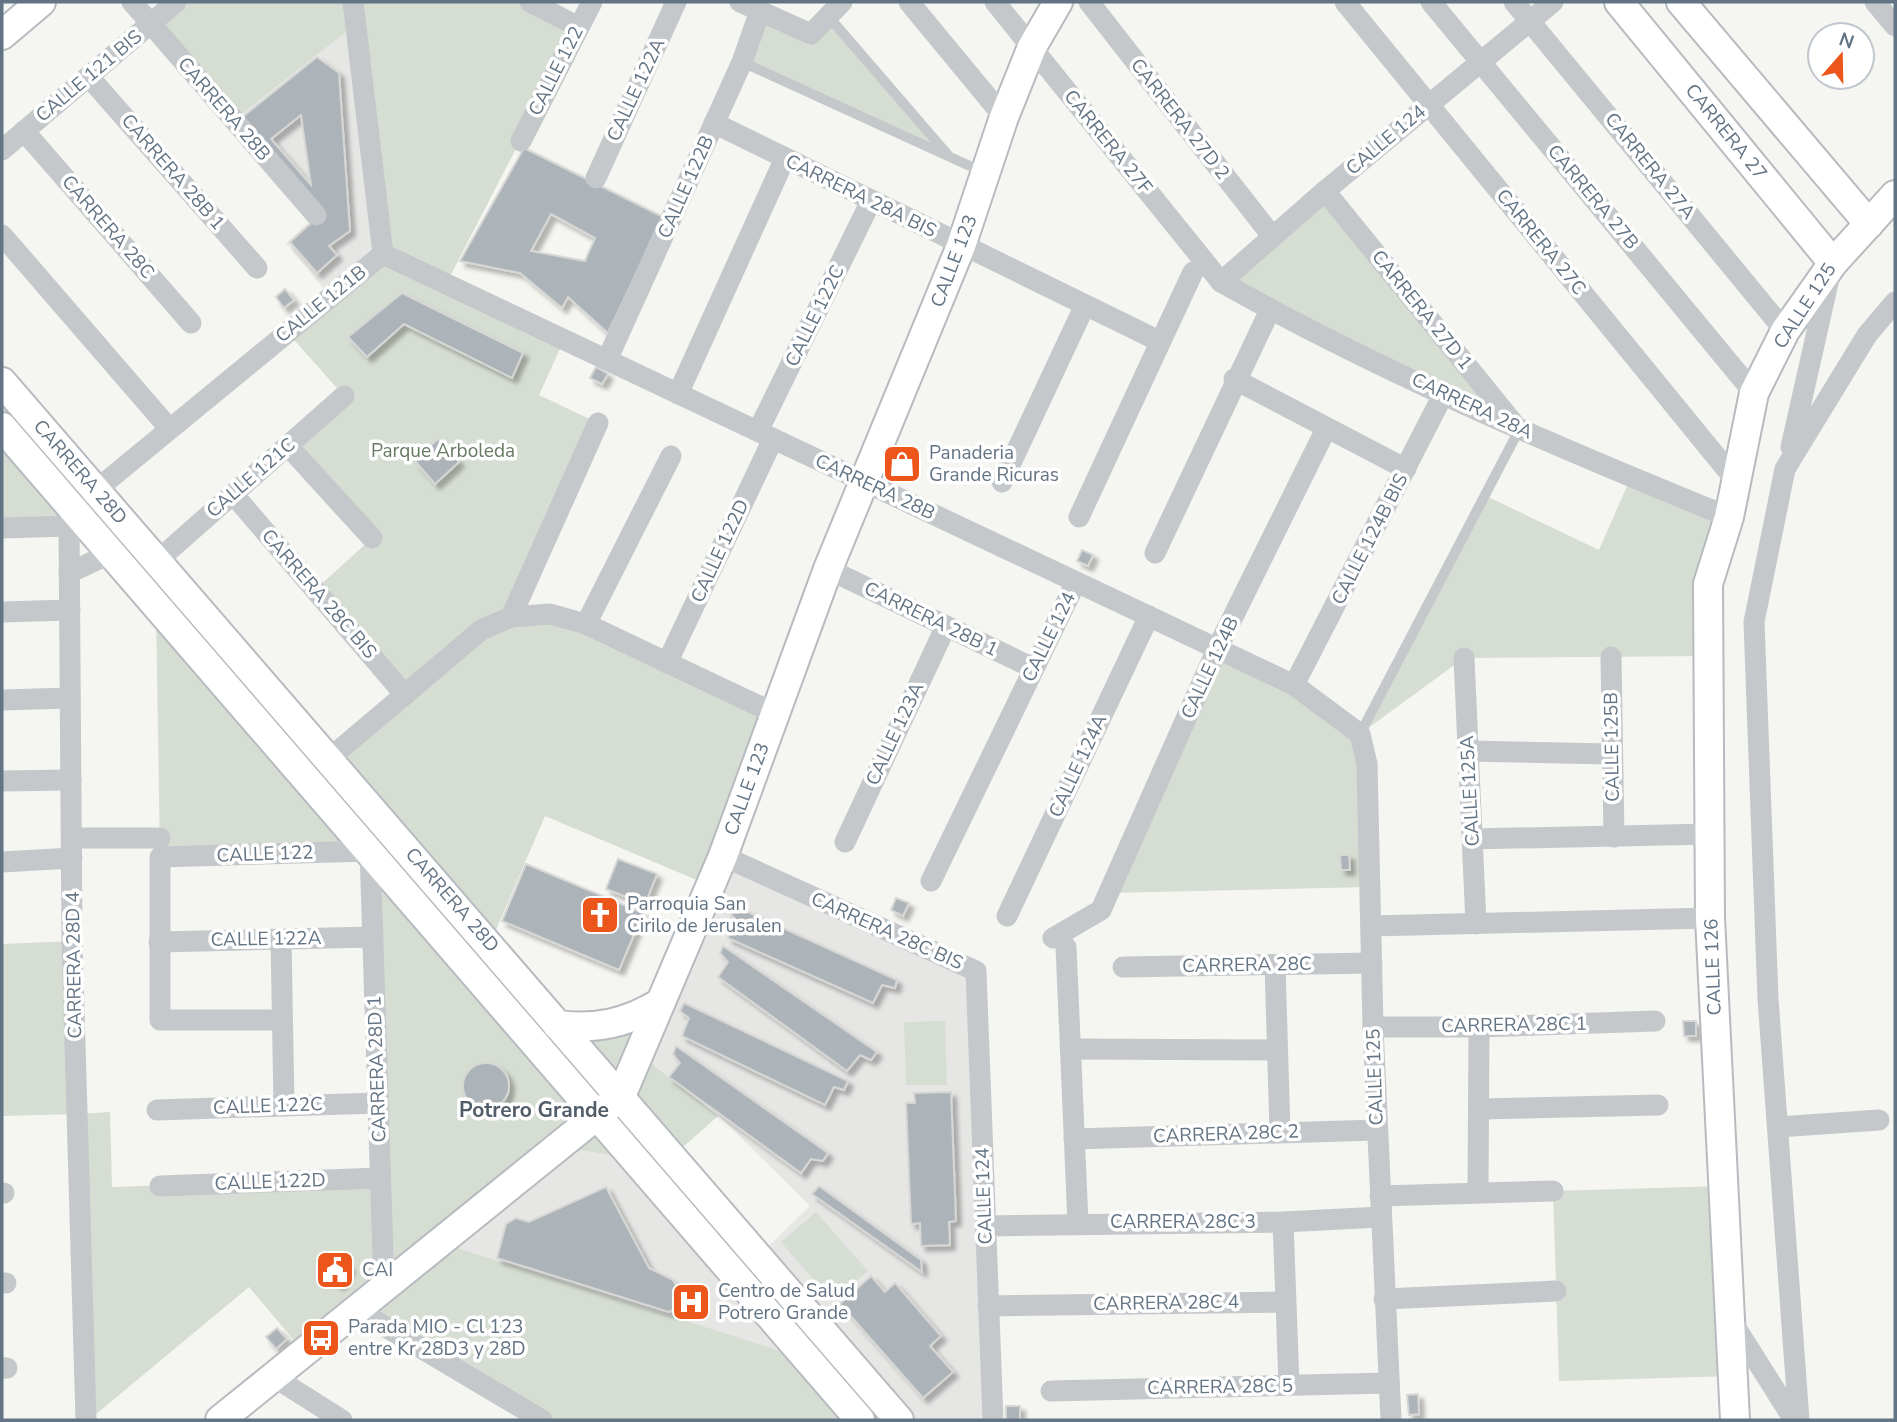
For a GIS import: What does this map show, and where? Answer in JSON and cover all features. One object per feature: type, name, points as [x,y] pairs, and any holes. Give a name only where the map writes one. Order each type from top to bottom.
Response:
[{"type":"street","points":[[2,35],[41,2]]},
{"type":"street","name":"CARRERA 28B","points":[[132,2],[316,215]]},
{"type":"street","name":"CALLE 121 BIS","points":[[2,150],[176,2]]},
{"type":"street","name":"CALLE 121B","points":[[96,489],[383,254],[352,2]]},
{"type":"street","points":[[530,2],[579,27]]},
{"type":"street","name":"CALLE 122","points":[[521,141],[592,2]]},
{"type":"street","name":"CALLE 122A","points":[[596,178],[677,2]]},
{"type":"street","points":[[740,2],[810,34],[830,16]]},
{"type":"street","points":[[909,2],[1004,117]]},
{"type":"street","name":"CARRERA 27F","points":[[995,2],[1221,282]]},
{"type":"street","name":"CALLE 123","points":[[220,1420],[621,1096],[723,856],[828,569],[961,246],[1004,117],[1032,47],[1058,2]]},
{"type":"street","name":"CARRERA 27D 2","points":[[1089,2],[1272,236]]},
{"type":"street","name":"CARRERA 27C","points":[[1345,2],[1737,482]]},
{"type":"street","name":"CARRERA 27B","points":[[1431,2],[1755,393]]},
{"type":"street","name":"CARRERA 27A","points":[[1514,2],[1785,331]]},
{"type":"street","name":"CALLE 124","points":[[1221,282],[1325,191],[1553,2]]},
{"type":"street","name":"CARRERA 27","points":[[1619,2],[1833,262]]},
{"type":"street","points":[[1681,2],[1869,223]]},
{"type":"street","points":[[1875,2],[1895,26]]},
{"type":"street","name":"CALLE 122B","points":[[607,360],[742,62],[760,11]]},
{"type":"street","name":"CARRERA 28B 1","points":[[89,77],[257,268]]},
{"type":"street","name":"CARRERA 28A BIS","points":[[714,122],[961,246],[1159,341]]},
{"type":"street","name":"CARRERA 28C","points":[[24,131],[191,323]]},
{"type":"street","points":[[678,394],[785,158]]},
{"type":"street","name":"CARRERA 27D 1","points":[[1325,191],[1519,429]]},
{"type":"street","name":"CALLE 125","points":[[1729,517],[1755,393],[1785,331],[1833,262],[1895,195]]},
{"type":"street","name":"CALLE 122C","points":[[765,435],[871,201]]},
{"type":"street","points":[[2,235],[169,427]]},
{"type":"street","name":"CARRERA 28B","points":[[383,254],[1294,685],[1360,734]]},
{"type":"street","points":[[1797,1420],[1768,999],[1754,622],[1785,469],[1833,262]]},
{"type":"street","points":[[1079,517],[1193,272]]},
{"type":"street","name":"CARRERA 28A","points":[[1221,282],[1270,310],[1519,429],[1729,517]]},
{"type":"street","points":[[1785,469],[1867,335],[1895,302]]},
{"type":"street","points":[[1002,482],[1085,305]]},
{"type":"street","points":[[1155,553],[1234,379],[1270,310]]},
{"type":"street","points":[[1234,379],[1406,469]]},
{"type":"street","name":"CARRERA 28D","points":[[2,382],[330,758],[899,1420]]},
{"type":"street","name":"CALLE 124B BIS","points":[[1294,685],[1444,393]]},
{"type":"street","name":"CALLE 121C","points":[[157,561],[344,396]]},
{"type":"street","points":[[511,617],[598,422]]},
{"type":"street","name":"CARRERA 28D","points":[[2,427],[71,518],[109,554],[370,851],[860,1420]]},
{"type":"street","name":"CALLE 124B","points":[[1071,1049],[1060,942],[1101,910],[1217,649],[1326,429]]},
{"type":"street","name":"CALLE 122D","points":[[667,663],[765,435]]},
{"type":"street","points":[[288,446],[372,538]]},
{"type":"street","points":[[586,624],[671,456]]},
{"type":"street","name":"CARRERA 28C BIS","points":[[233,494],[405,695]]},
{"type":"street","name":"CALLE 126","points":[[1729,517],[1708,584],[1712,834],[1710,918],[1735,1420]]},
{"type":"street","points":[[2,528],[71,518]]},
{"type":"street","name":"CARRERA 28D 4","points":[[71,518],[69,573],[72,848],[86,1420]]},
{"type":"street","points":[[69,573],[109,554]]},
{"type":"street","name":"CARRERA 28B 1","points":[[828,569],[1033,668]]},
{"type":"street","name":"CALLE 124","points":[[931,881],[1076,582]]},
{"type":"street","points":[[2,612],[70,610]]},
{"type":"street","points":[[330,758],[481,629],[511,617],[550,614],[586,624],[774,712]]},
{"type":"street","name":"CALLE 124A","points":[[1007,916],[1149,616]]},
{"type":"street","name":"CALLE 123A","points":[[845,842],[946,626]]},
{"type":"street","name":"CALLE 125A","points":[[1464,657],[1476,925]]},
{"type":"street","name":"CALLE 125B","points":[[1611,657],[1614,837]]},
{"type":"street","points":[[2,700],[71,698]]},
{"type":"street","name":"CALLE 125","points":[[1360,734],[1367,764],[1373,1027],[1391,1420]]},
{"type":"street","points":[[1469,751],[1611,754]]},
{"type":"street","points":[[2,781],[71,780]]},
{"type":"street","points":[[1472,839],[1712,834]]},
{"type":"street","points":[[160,847],[160,1020],[281,1020]]},
{"type":"street","name":"CALLE 122","points":[[2,862],[72,848],[370,851]]},
{"type":"street","name":"CARRERA 28D 1","points":[[370,851],[384,1287]]},
{"type":"street","name":"CARRERA 28C BIS","points":[[723,856],[976,971]]},
{"type":"street","points":[[1371,926],[1710,918]]},
{"type":"street","name":"CALLE 122A","points":[[159,942],[373,937]]},
{"type":"street","points":[[281,939],[284,1106]]},
{"type":"street","name":"CARRERA 28C","points":[[1123,967],[1372,963]]},
{"type":"street","points":[[1275,965],[1275,1050],[1280,1132]]},
{"type":"street","name":"CALLE 124","points":[[976,971],[993,1420]]},
{"type":"street","points":[[557,1025],[600,1027],[642,1014],[660,1003]]},
{"type":"street","name":"CARRERA 28C 1","points":[[1373,1027],[1479,1027],[1655,1021]]},
{"type":"street","points":[[1478,1193],[1479,1027]]},
{"type":"street","points":[[1078,1223],[1071,1049],[1275,1050]]},
{"type":"street","name":"CALLE 122C","points":[[157,1110],[378,1103]]},
{"type":"street","points":[[1479,1109],[1658,1105]]},
{"type":"street","points":[[1778,1127],[1879,1120]]},
{"type":"street","name":"CARRERA 28C 2","points":[[1074,1139],[1377,1130]]},
{"type":"street","name":"CALLE 122D","points":[[160,1186],[380,1178]]},
{"type":"street","name":"CARRERA 28C 3","points":[[985,1226],[1283,1222],[1478,1193],[1553,1191]]},
{"type":"street","points":[[1283,1222],[1289,1385]]},
{"type":"street","points":[[1384,1298],[1556,1291]]},
{"type":"street","name":"CARRERA 28C 4","points":[[988,1306],[1285,1302]]},
{"type":"street","points":[[357,1310],[542,1420]]},
{"type":"street","points":[[1731,1320],[1797,1420]]},
{"type":"street","points":[[274,1377],[342,1420]]},
{"type":"street","name":"CARRERA 28C 5","points":[[1051,1391],[1389,1383]]},
{"type":"lane","points":[[830,16],[951,160]]},
{"type":"lane","points":[[742,62],[951,160],[986,173]]},
{"type":"lane","points":[[1360,734],[1519,429]]},
{"type":"shaded area","points":[[355,25],[383,254],[330,296],[286,243],[316,216],[234,120]]},
{"type":"shaded area","points":[[723,856],[976,971],[993,1420],[899,1420],[758,1256],[810,1206],[710,1107],[639,1053]]},
{"type":"shaded area","name":"Centro de Salud Potrero Grande","points":[[572,1149],[623,1157],[810,1361],[439,1242]]},
{"type":"green space","name":"Parque Arboleda","points":[[176,2],[530,2],[579,27],[447,282],[564,340],[539,395],[598,423],[511,616],[550,614],[774,713],[711,886],[545,816],[490,944],[557,1025],[642,1014],[639,1053],[718,1116],[673,1156],[899,1420],[542,1420],[357,1310],[304,1352],[249,1287],[89,1420],[78,1114],[2,1116],[2,944],[72,941],[79,1114],[110,1112],[112,1187],[380,1178],[370,852],[160,857],[156,604],[69,526],[2,528],[2,382],[329,758],[405,695],[315,590],[372,538],[288,446],[344,396],[287,332],[383,254],[355,25],[234,120],[151,24]],"holes":[[[572,1149],[623,1157],[809,1360],[439,1242]]]},
{"type":"green space","points":[[760,11],[794,28],[829,17],[951,160],[742,62]]},
{"type":"green space","points":[[1325,191],[1519,430],[1221,282]]},
{"type":"green space","points":[[1631,477],[1729,517],[1707,656],[1464,658],[1360,734],[1484,495],[1599,550]]},
{"type":"green space","points":[[1217,649],[1360,734],[1369,887],[1108,893]]},
{"type":"green space","points":[[945,1021],[947,1085],[906,1085],[904,1022]]},
{"type":"green space","points":[[1724,1186],[1733,1376],[1559,1381],[1553,1191]]},
{"type":"green space","points":[[816,1212],[868,1271],[832,1301],[781,1242]]},
{"type":"building","points":[[317,57],[339,73],[350,231],[329,246],[337,255],[317,273],[290,242],[320,215],[240,119]],"holes":[[[301,115],[311,185],[271,139]]]},
{"type":"building","points":[[524,148],[663,217],[608,333],[568,297],[562,308],[520,273],[460,261]],"holes":[[[551,214],[595,238],[585,261],[531,251]]]},
{"type":"building","points":[[285,289],[294,300],[284,308],[276,297]]},
{"type":"building","points":[[402,293],[523,353],[512,378],[404,324],[367,357],[348,337]]},
{"type":"building","points":[[596,367],[608,374],[602,384],[590,378]]},
{"type":"building","points":[[438,439],[459,462],[435,484],[415,461]]},
{"type":"building","points":[[1082,550],[1093,555],[1088,566],[1077,561]]},
{"type":"building","points":[[1340,855],[1349,855],[1350,870],[1341,870]]},
{"type":"building","points":[[618,859],[657,874],[645,904],[606,889]]},
{"type":"building","points":[[526,864],[643,913],[619,970],[502,921]]},
{"type":"building","points":[[896,898],[909,903],[903,916],[891,910]]},
{"type":"building","points":[[732,905],[897,980],[895,988],[882,985],[873,1003],[728,938],[735,919],[728,911]]},
{"type":"building","points":[[723,946],[877,1052],[871,1060],[860,1055],[847,1071],[718,977],[728,962],[720,953]]},
{"type":"building","points":[[684,1003],[848,1081],[844,1090],[834,1087],[825,1105],[682,1036],[689,1018],[680,1011]]},
{"type":"building","points":[[1683,1021],[1696,1021],[1696,1036],[1684,1036]]},
{"type":"building","points":[[676,1046],[828,1153],[823,1161],[811,1159],[801,1173],[669,1077],[680,1063],[673,1054]]},
{"type":"building","points":[[486,1063],[502,1070],[509,1086],[502,1102],[486,1109],[470,1102],[463,1086],[470,1070]]},
{"type":"building","points":[[951,1092],[956,1221],[949,1222],[950,1245],[921,1246],[920,1223],[911,1224],[906,1103],[915,1103],[914,1093]]},
{"type":"building","points":[[819,1186],[921,1260],[922,1272],[812,1194]]},
{"type":"building","name":"Centro de Salud Potrero Grande","points":[[606,1187],[649,1268],[673,1280],[687,1304],[669,1312],[497,1258],[506,1224],[516,1218],[529,1222]]},
{"type":"building","name":"CAI","points":[[328,1255],[350,1267],[340,1285],[319,1274]]},
{"type":"building","points":[[871,1276],[885,1292],[895,1283],[941,1336],[930,1346],[953,1372],[923,1398],[840,1304]]},
{"type":"building","points":[[277,1328],[287,1339],[276,1349],[266,1337]]},
{"type":"building","points":[[1418,1394],[1419,1414],[1409,1415],[1407,1395]]},
{"type":"building","points":[[1006,1406],[1020,1406],[1020,1420],[1006,1420]]},
{"type":"place","name":"Panaderia Grande Ricuras","points":[[902,464]]},
{"type":"place","name":"Parroquia San Cirilo de Jerusalen","points":[[600,915]]},
{"type":"place","name":"CAI","points":[[335,1270]]},
{"type":"place","name":"Centro de Salud Potrero Grande","points":[[691,1302]]},
{"type":"place","name":"Parada MIO - Cl 123 entre Kr 28D3 y 28D","points":[[321,1338]]},
{"type":"district","name":"Potrero Grande","points":[[534,1110]]}]
